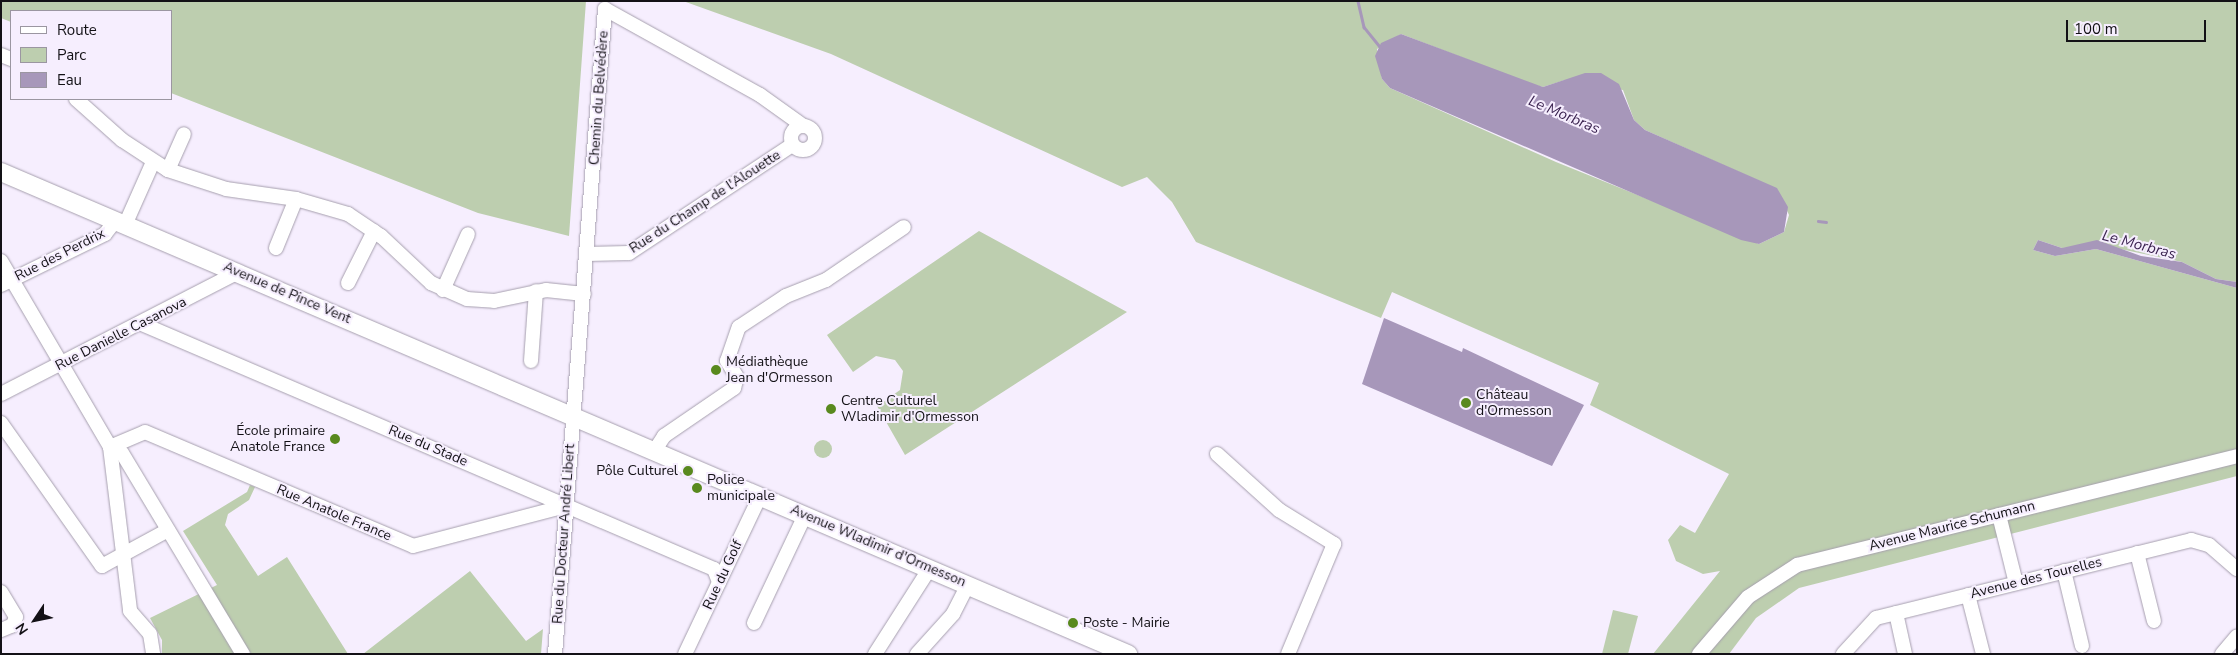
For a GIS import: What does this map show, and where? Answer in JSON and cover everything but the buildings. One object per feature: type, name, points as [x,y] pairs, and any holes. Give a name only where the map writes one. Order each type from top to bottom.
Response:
[{"type":"main road","name":"Avenue de Pince Vent","points":[[1,172],[573,415]]},
{"type":"main road","name":"Avenue Wladimir d'Ormesson","points":[[573,415],[1128,654]]},
{"type":"street","name":"Chemin du Belvédère","points":[[573,415],[605,9],[760,95],[802,125]]},
{"type":"street","points":[[77,100],[153,162],[168,170],[226,189],[296,199],[348,214],[374,231],[444,290],[467,299],[494,301],[536,291],[584,294]]},
{"type":"street","points":[[802,125],[814,133],[812,146],[800,150],[792,145],[791,132],[802,125]]},
{"type":"street","points":[[168,170],[184,131]]},
{"type":"street","name":"Rue du Champ de l'Alouette","points":[[587,254],[629,253],[792,145]]},
{"type":"street","points":[[120,223],[153,162]]},
{"type":"street","points":[[276,248],[296,199]]},
{"type":"street","name":"Rue des Perdrix","points":[[6,282],[105,234],[120,223]]},
{"type":"street","points":[[655,450],[664,436],[734,388],[737,376],[727,361],[739,327],[786,296],[826,280],[904,228]]},
{"type":"street","points":[[348,284],[374,231]]},
{"type":"street","points":[[444,290],[468,234]]},
{"type":"street","points":[[1,261],[6,282],[62,364],[110,447],[130,612],[150,634],[153,654]]},
{"type":"street","name":"Rue Danielle Casanova","points":[[1,394],[142,324],[238,272]]},
{"type":"street","points":[[531,361],[536,291]]},
{"type":"street","name":"Rue du Stade","points":[[142,324],[566,506],[717,576]]},
{"type":"street","name":"Rue du Docteur André Libert","points":[[555,654],[573,415]]},
{"type":"street","points":[[1,423],[102,566],[168,530]]},
{"type":"street","name":"Rue Anatole France","points":[[110,447],[145,432],[412,546],[566,506]]},
{"type":"street","points":[[110,447],[122,453],[243,654]]},
{"type":"street","points":[[1217,454],[1279,510],[1334,544],[1288,654]]},
{"type":"street","name":"Avenue Maurice Schumann","points":[[1699,654],[1731,614],[1779,572],[1820,557],[2237,456]]},
{"type":"street","name":"Rue du Golf","points":[[685,654],[717,576],[728,565],[760,496]]},
{"type":"street","points":[[754,623],[805,515]]},
{"type":"street","points":[[1999,515],[2016,583]]},
{"type":"street","name":"Avenue des Tourelles","points":[[1843,654],[1864,626],[1896,613],[2191,540],[2209,545],[2237,569]]},
{"type":"street","points":[[2137,553],[2154,621]]},
{"type":"street","points":[[875,654],[930,568]]},
{"type":"street","points":[[2064,571],[2082,646]]},
{"type":"street","points":[[916,654],[953,614],[968,584]]},
{"type":"street","points":[[1,592],[16,617],[12,625],[1,630]]},
{"type":"street","points":[[1968,595],[1983,654]]},
{"type":"street","points":[[1896,613],[1906,654]]},
{"type":"street","points":[[2222,654],[2235,642]]},
{"type":"green space","points":[[1,1],[586,1],[569,236],[478,213],[172,93],[172,10],[10,10],[10,22],[1,18]]},
{"type":"green space","points":[[683,1],[2237,1],[2237,282],[2216,279],[2182,262],[2106,246],[2062,248],[2038,240],[2033,250],[2055,256],[2096,249],[2237,288],[2237,476],[1799,588],[1756,618],[1729,654],[1653,654],[1720,571],[1703,574],[1676,561],[1668,540],[1680,525],[1695,533],[1729,474],[1590,405],[1599,383],[1392,292],[1381,318],[1196,242],[1172,202],[1147,177],[1122,187],[831,54]],"holes":[[[1401,34],[1543,87],[1565,80],[1623,90],[1634,120],[1645,130],[1777,189],[1789,215],[1784,232],[1759,244],[1556,162],[1390,88],[1382,79],[1377,49]]]},
{"type":"green space","points":[[979,231],[1127,312],[905,455],[877,406],[900,390],[903,371],[895,360],[876,356],[853,372],[827,335]]},
{"type":"green space","points":[[823,440],[829,443],[832,449],[829,455],[823,458],[817,455],[814,449],[817,443]]},
{"type":"green space","points":[[250,485],[255,487],[249,500],[228,514],[225,525],[258,576],[287,557],[348,654],[162,654],[162,640],[150,618],[217,585],[183,531],[247,492]]},
{"type":"green space","points":[[470,571],[526,641],[543,629],[541,654],[363,654]]},
{"type":"green space","points":[[1613,610],[1638,616],[1628,654],[1602,654]]},
{"type":"water","points":[[1401,34],[1543,87],[1585,73],[1601,73],[1619,84],[1634,120],[1645,130],[1777,188],[1788,207],[1784,232],[1759,244],[1741,240],[1390,88],[1382,79],[1375,56],[1381,43]]},
{"type":"water","points":[[2038,240],[2062,248],[2097,240],[2141,256],[2182,262],[2216,279],[2237,282],[2237,288],[2096,249],[2055,256],[2033,250]]},
{"type":"water","points":[[1384,318],[1462,352],[1463,348],[1584,405],[1552,466],[1362,384]]},
{"type":"waterway","name":"Le Morbras","points":[[1358,1],[1364,27],[1381,48]]},
{"type":"waterway","name":"Le Morbras","points":[[1818,221],[1826,222]]},
{"type":"place","name":"Médiathèque Jean d'Ormesson","points":[[716,370]]},
{"type":"place","name":"Château d'Ormesson","points":[[1466,403]]},
{"type":"place","name":"Centre Culturel Wladimir d'Ormesson","points":[[831,409]]},
{"type":"place","name":"École primaire Anatole France","points":[[335,439]]},
{"type":"place","name":"Pôle Culturel","points":[[688,471]]},
{"type":"place","name":"Police municipale","points":[[697,488]]},
{"type":"place","name":"Poste - Mairie","points":[[1073,623]]}]
